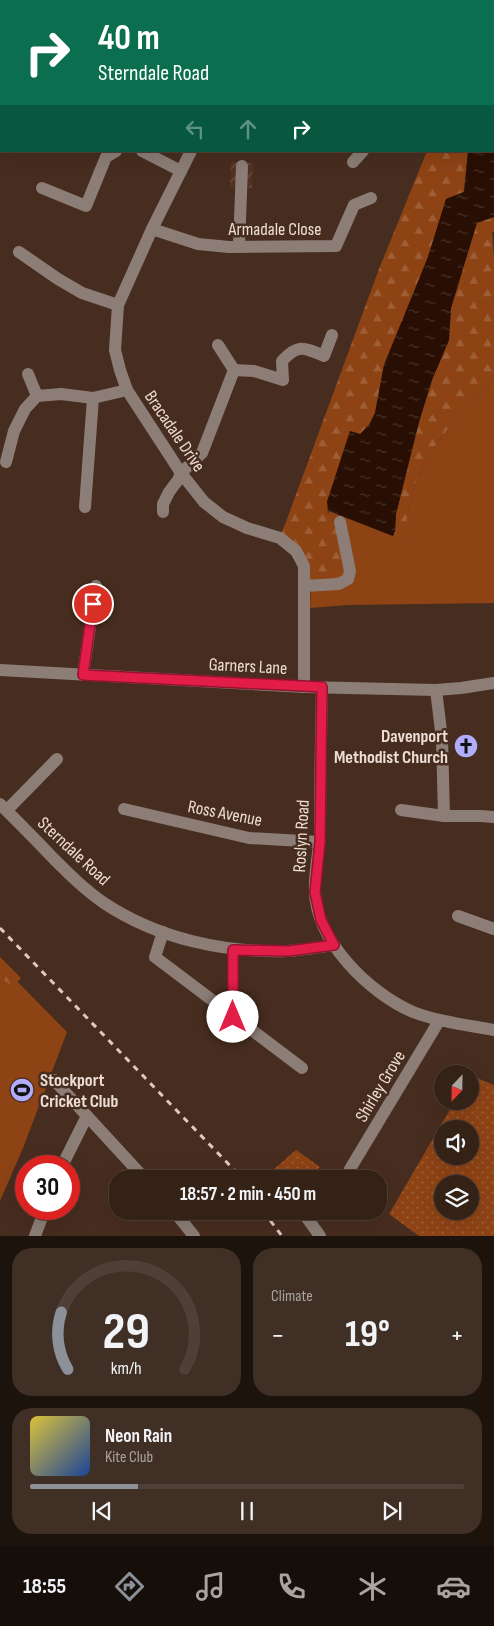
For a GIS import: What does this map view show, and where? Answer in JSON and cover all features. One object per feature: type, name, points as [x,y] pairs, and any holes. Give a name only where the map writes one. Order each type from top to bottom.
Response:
[{"type":"street","points":[[42,188],[86,206],[106,157],[114,152]]},
{"type":"street","points":[[144,152],[181,171]]},
{"type":"street","name":"Bracadale Drive","points":[[190,152],[152,229],[118,305],[115,350],[127,390],[181,473],[204,502],[223,517],[247,528],[280,538],[296,551],[304,566],[304,687]]},
{"type":"street","points":[[353,162],[361,152]]},
{"type":"street","points":[[239,247],[242,166]]},
{"type":"street","name":"Armadale Close","points":[[152,229],[198,244],[239,247],[336,246],[354,205],[372,198]]},
{"type":"street","points":[[19,252],[82,293],[118,305]]},
{"type":"street","points":[[234,370],[254,371],[283,380],[282,361],[292,351],[306,348],[324,356],[332,335]]},
{"type":"street","points":[[218,345],[234,370]]},
{"type":"street","points":[[163,512],[163,504],[181,473],[202,453],[234,370]]},
{"type":"street","points":[[28,374],[37,396]]},
{"type":"street","points":[[6,462],[14,431],[25,408],[37,396],[61,394],[93,398],[127,390]]},
{"type":"street","points":[[85,507],[93,398]]},
{"type":"street","points":[[304,586],[339,584],[348,580],[350,570],[340,522]]},
{"type":"street","points":[[83,675],[96,586]]},
{"type":"street","name":"Garners Lane","points":[[0,670],[304,687],[436,690],[494,683]]},
{"type":"street","name":"Roslyn Road","points":[[322,687],[320,842],[315,892],[321,920],[334,945],[360,977],[387,997],[412,1011],[439,1021],[494,1030]]},
{"type":"street","points":[[436,690],[442,739],[444,816]]},
{"type":"street","points":[[3,807],[57,759]]},
{"type":"street","name":"Sterndale Road","points":[[3,807],[76,880],[104,903],[133,920],[162,932],[233,950],[289,951],[334,945]]},
{"type":"street","name":"Ross Avenue","points":[[124,809],[249,838],[320,842]]},
{"type":"street","points":[[402,810],[444,816],[494,817]]},
{"type":"street","points":[[458,916],[494,929]]},
{"type":"street","points":[[162,932],[155,958],[302,1068]]},
{"type":"street","points":[[233,950],[233,1017]]},
{"type":"street","name":"Shirley Grove","points":[[350,1169],[439,1021]]},
{"type":"street","points":[[54,1080],[137,1170]]},
{"type":"street","points":[[67,1155],[86,1116]]},
{"type":"street","points":[[35,1236],[41,1220]]},
{"type":"street","points":[[181,1220],[194,1236]]},
{"type":"street","points":[[308,1220],[320,1236]]},
{"type":"shaded area","points":[[231,162],[253,163],[252,188],[230,188]]},
{"type":"green space","points":[[427,152],[468,152],[464,192],[446,199],[428,257],[384,365],[375,413],[369,425],[360,434],[350,431],[327,502],[328,517],[340,522],[348,579],[304,586],[304,566],[280,538],[379,269]]},
{"type":"green space","points":[[494,217],[494,232],[492,232],[494,258],[494,380],[456,420],[434,448],[417,480],[411,498],[403,544],[393,545],[390,542],[395,531],[396,514],[419,422],[432,380],[449,340],[451,308],[477,222]]},
{"type":"green space","points":[[494,380],[494,603],[348,605],[310,608],[311,586],[329,511],[393,536],[390,542],[403,544],[411,498],[425,464],[444,434]]},
{"type":"green space","points":[[0,957],[21,978],[13,987],[0,977]]},
{"type":"green space","name":"Stockport Cricket Club","points":[[0,964],[67,1032],[23,1148],[20,1155],[15,1155],[15,1166],[0,1201]]},
{"type":"green space","points":[[479,1079],[494,1085],[494,1236],[419,1236],[389,1214],[434,1137],[434,1165],[479,1165],[479,1120],[444,1120],[450,1110],[479,1110]]},
{"type":"green space","points":[[296,1150],[320,1167],[316,1170],[273,1170]]},
{"type":"water","points":[[468,152],[494,152],[494,217],[477,223],[451,308],[449,340],[432,380],[419,422],[396,514],[393,536],[329,511],[327,502],[350,431],[360,434],[369,425],[375,413],[384,365],[428,257],[446,199],[464,192]]},
{"type":"railway","points":[[0,928],[234,1170]]},
{"type":"railway","points":[[270,1220],[282,1236]]},
{"type":"place","name":"Davenport Methodist Church","points":[[466,746]]},
{"type":"place","name":"Stockport Cricket Club","points":[[22,1090]]},
{"type":"route","points":[[93,604],[83,675],[322,687],[320,842],[315,892],[321,920],[334,945],[289,951],[233,950],[233,1017]]}]
